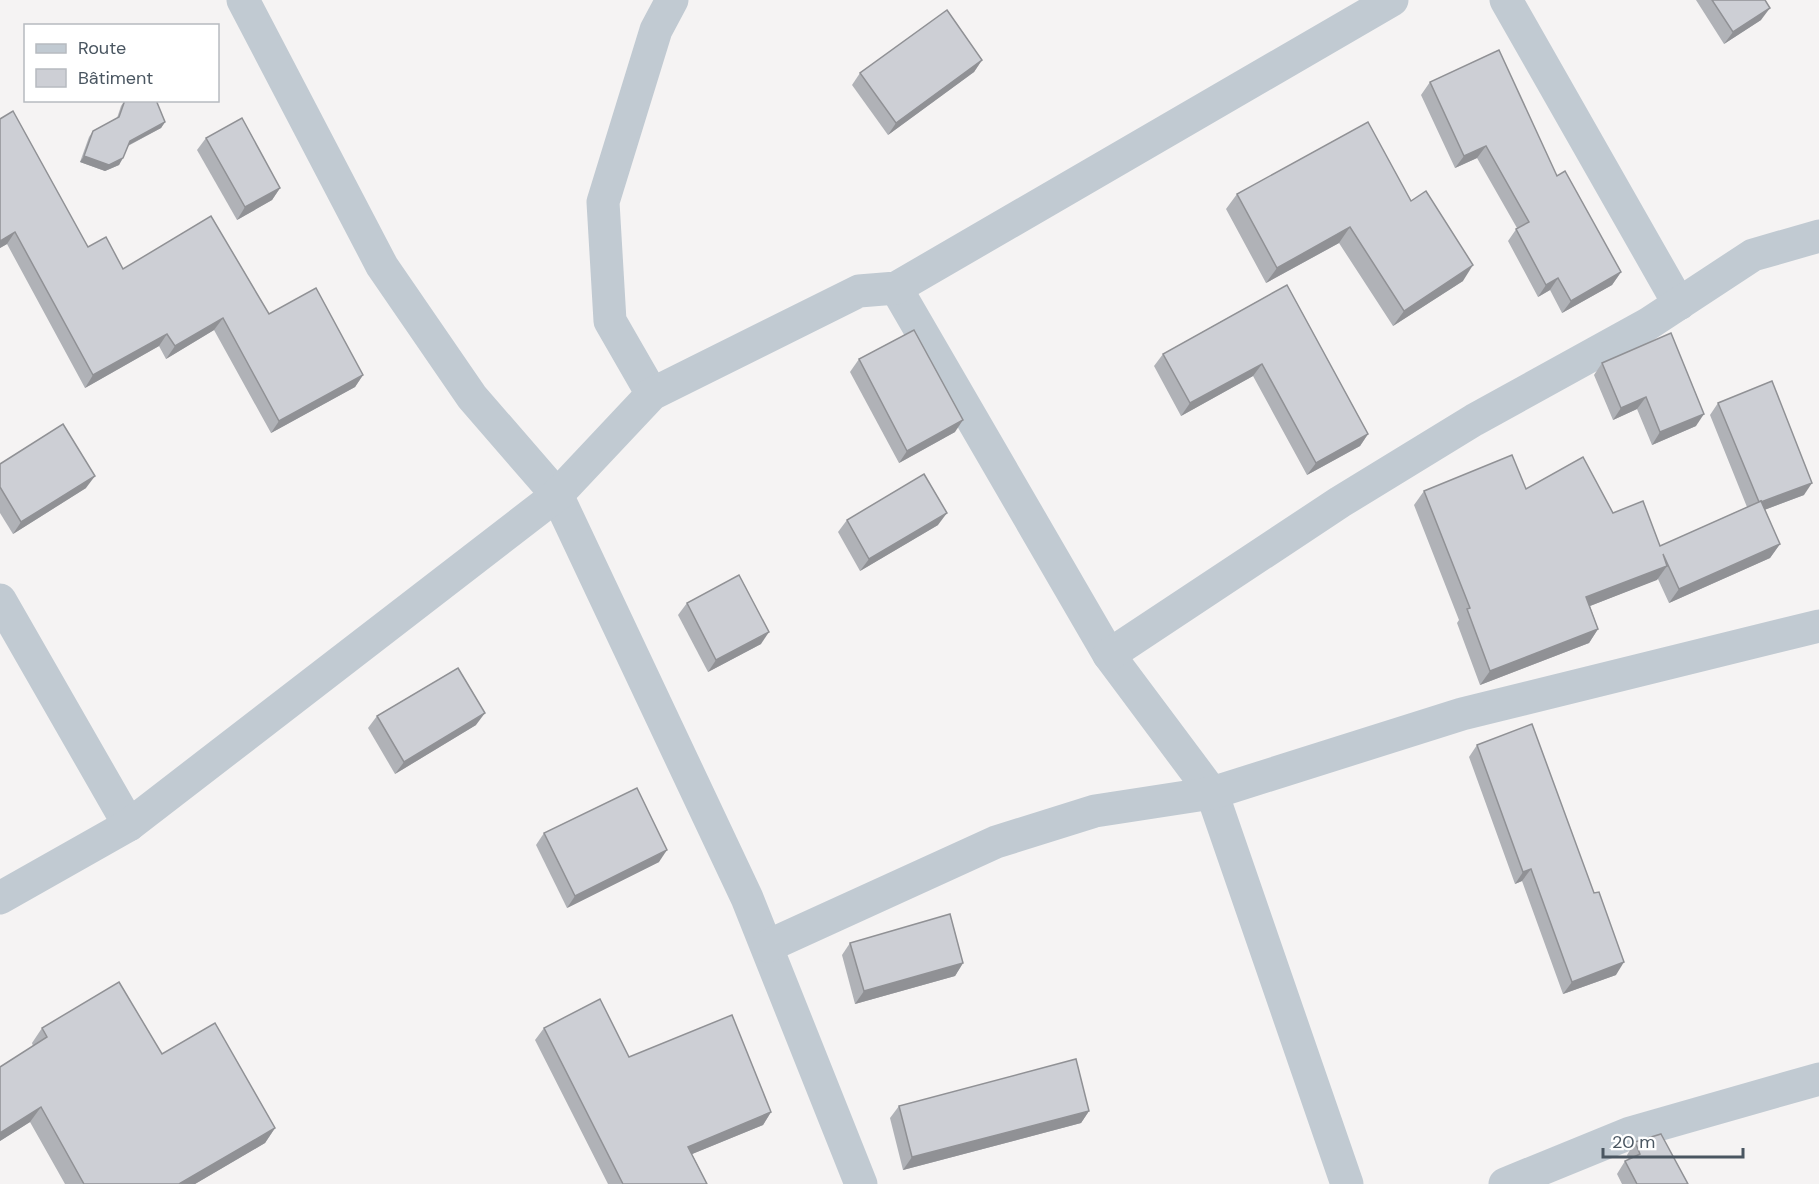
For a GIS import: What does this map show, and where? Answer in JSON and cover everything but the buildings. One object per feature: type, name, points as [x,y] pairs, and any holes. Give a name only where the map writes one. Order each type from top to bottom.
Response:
[{"type":"street","points":[[243,0],[382,266],[472,397],[557,495],[768,946],[861,1184]]},
{"type":"street","points":[[652,394],[610,321],[603,202],[656,30],[672,0]]},
{"type":"street","points":[[0,898],[129,825],[557,495],[652,394],[859,291],[896,288],[1392,0]]},
{"type":"street","points":[[1506,0],[1679,304]]},
{"type":"street","points":[[1109,655],[1340,502],[1474,420],[1679,304],[1753,255],[1819,236]]},
{"type":"street","points":[[896,288],[1109,655],[1212,794],[1347,1184]]},
{"type":"street","points":[[0,600],[129,825]]},
{"type":"street","points":[[768,946],[996,842],[1095,811],[1212,794],[1462,714],[1819,626]]},
{"type":"street","points":[[1505,1184],[1630,1133],[1819,1079]]}]
